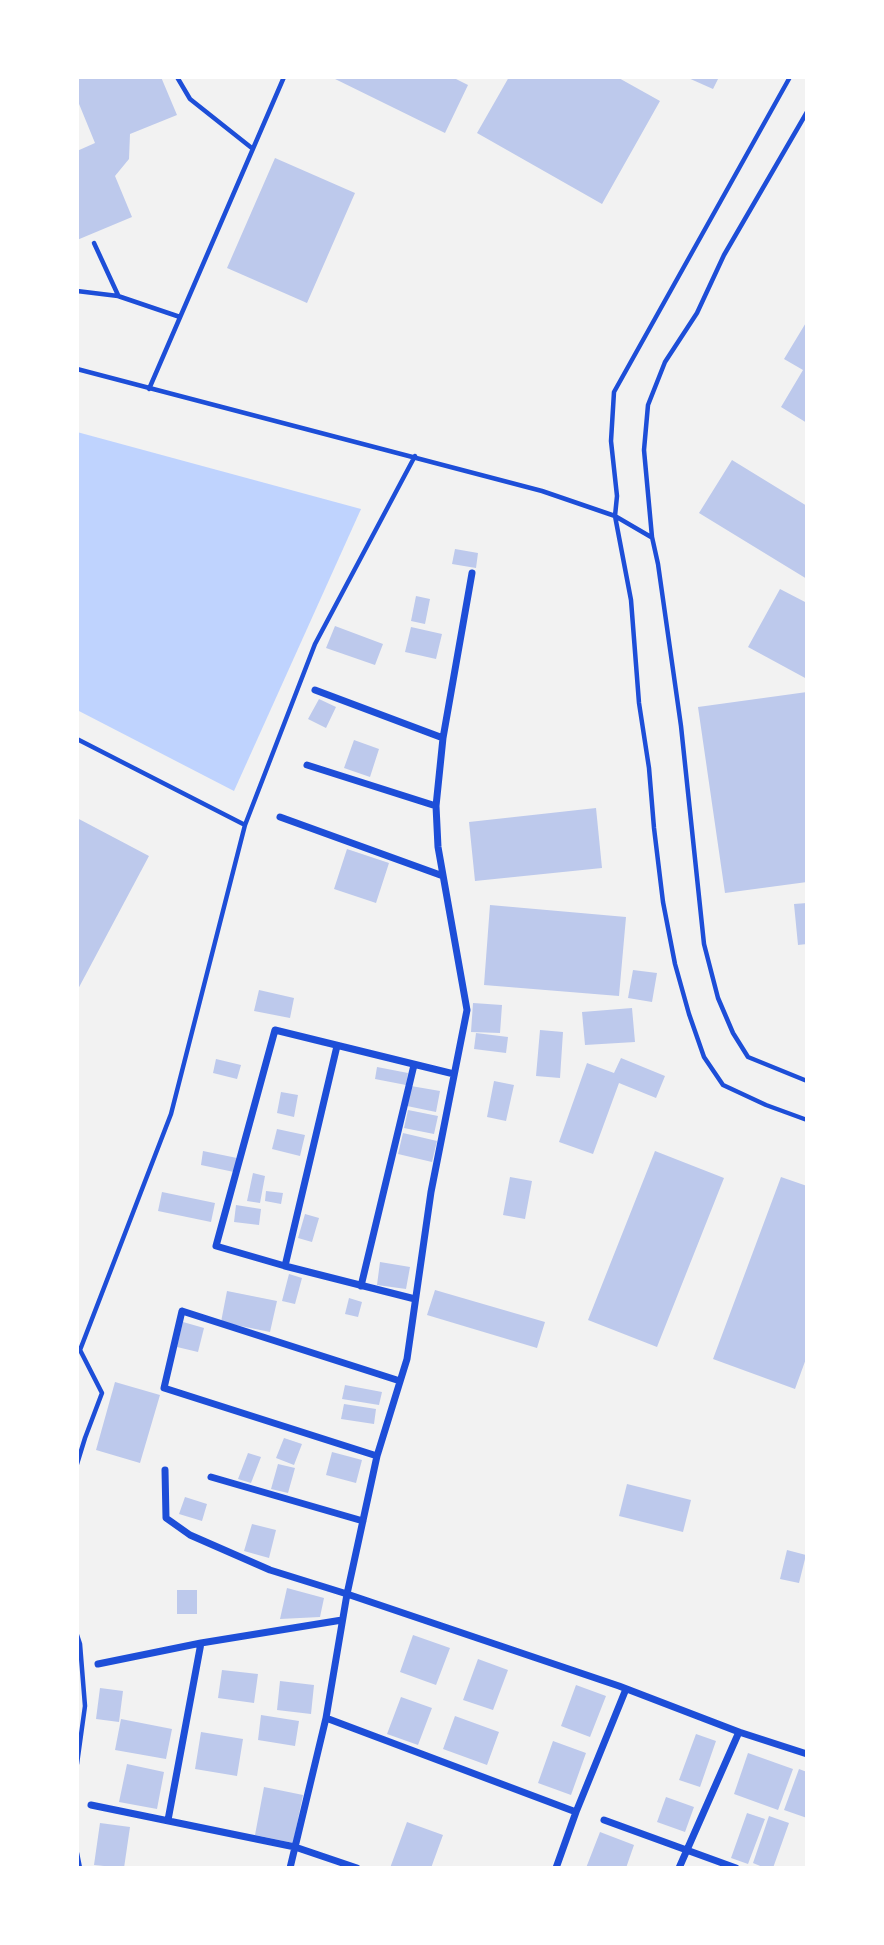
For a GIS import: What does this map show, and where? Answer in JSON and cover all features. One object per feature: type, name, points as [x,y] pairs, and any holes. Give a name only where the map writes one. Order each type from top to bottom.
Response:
[{"type":"street","points":[[290,1868],[326,1718],[346,1594],[362,1521],[377,1456],[407,1359],[431,1192],[467,1010],[438,847],[436,806],[443,738],[472,573]]},
{"type":"street","points":[[315,690],[443,738]]},
{"type":"street","points":[[307,765],[436,806]]},
{"type":"street","points":[[280,817],[443,876]]},
{"type":"street","points":[[415,1299],[216,1246],[275,1030],[454,1074]]},
{"type":"street","points":[[285,1266],[337,1046]]},
{"type":"street","points":[[361,1286],[414,1065]]},
{"type":"street","points":[[377,1456],[164,1388],[182,1311],[400,1381]]},
{"type":"street","points":[[165,1470],[166,1518],[190,1535],[270,1570],[626,1689],[739,1732],[807,1754]]},
{"type":"street","points":[[211,1477],[362,1521]]},
{"type":"street","points":[[97,1664],[201,1643],[342,1620]]},
{"type":"street","points":[[168,1820],[201,1643]]},
{"type":"street","points":[[556,1868],[626,1689]]},
{"type":"street","points":[[326,1718],[576,1812]]},
{"type":"street","points":[[679,1868],[739,1732]]},
{"type":"street","points":[[91,1805],[295,1847],[357,1868]]},
{"type":"street","points":[[604,1820],[736,1868]]},
{"type":"lane","points":[[177,77],[190,99],[253,149]]},
{"type":"lane","points":[[149,389],[284,77]]},
{"type":"lane","points":[[790,77],[614,393],[611,441],[617,496],[615,516],[631,600],[639,703],[649,768],[663,902],[674,964],[704,1057],[723,1084],[766,1105],[807,1120]]},
{"type":"lane","points":[[807,112],[724,256],[697,313],[665,362],[648,405],[644,450],[652,537],[681,726],[704,944],[718,998],[733,1033],[748,1057],[807,1081]]},
{"type":"lane","points":[[94,243],[118,296]]},
{"type":"lane","points":[[77,291],[118,296],[180,317]]},
{"type":"lane","points":[[77,369],[542,491],[615,516],[652,537]]},
{"type":"lane","points":[[77,1464],[102,1393],[79,1349],[171,1114],[244,825],[314,645],[415,456]]},
{"type":"lane","points":[[77,739],[244,825]]},
{"type":"lane","points":[[77,1635],[85,1706],[77,1764]]},
{"type":"lane","points":[[77,1853],[80,1868]]},
{"type":"water","points":[[77,432],[361,509],[234,791],[77,710]]},
{"type":"building","points":[[77,77],[161,77],[177,115],[130,134],[129,159],[115,176],[132,217],[77,240],[77,151],[95,143],[77,99]]},
{"type":"building","points":[[331,77],[452,77],[468,85],[445,133]]},
{"type":"building","points":[[509,77],[617,77],[660,101],[602,204],[477,133]]},
{"type":"building","points":[[686,77],[719,77],[713,89]]},
{"type":"building","points":[[275,158],[355,193],[307,303],[227,268]]},
{"type":"building","points":[[807,321],[807,423],[781,407],[803,370],[784,359]]},
{"type":"building","points":[[732,460],[807,506],[807,579],[699,513]]},
{"type":"building","points":[[455,549],[478,553],[476,568],[452,564]]},
{"type":"building","points":[[780,589],[807,603],[807,679],[748,647]]},
{"type":"building","points":[[416,596],[430,599],[425,624],[411,621]]},
{"type":"building","points":[[335,626],[383,644],[375,665],[326,648]]},
{"type":"building","points":[[411,627],[442,634],[436,659],[405,652]]},
{"type":"building","points":[[807,692],[807,882],[725,893],[698,707]]},
{"type":"building","points":[[319,699],[336,707],[326,728],[308,719]]},
{"type":"building","points":[[354,740],[379,749],[370,777],[344,768]]},
{"type":"building","points":[[596,808],[602,868],[475,881],[469,822]]},
{"type":"building","points":[[77,818],[149,856],[77,991]]},
{"type":"building","points":[[347,849],[389,863],[376,903],[334,889]]},
{"type":"building","points":[[807,903],[807,944],[798,945],[794,904]]},
{"type":"building","points":[[490,905],[626,917],[619,996],[484,985]]},
{"type":"building","points":[[633,970],[657,973],[652,1002],[628,998]]},
{"type":"building","points":[[259,990],[294,998],[290,1018],[254,1011]]},
{"type":"building","points":[[473,1003],[502,1005],[500,1033],[471,1032]]},
{"type":"building","points":[[632,1008],[635,1042],[585,1045],[582,1012]]},
{"type":"building","points":[[540,1030],[563,1032],[560,1078],[536,1076]]},
{"type":"building","points":[[476,1033],[508,1037],[506,1053],[474,1049]]},
{"type":"building","points":[[621,1058],[665,1076],[656,1098],[619,1083],[593,1154],[559,1142],[587,1063],[614,1073]]},
{"type":"building","points":[[216,1059],[241,1065],[237,1079],[213,1073]]},
{"type":"building","points":[[377,1067],[408,1073],[406,1085],[375,1079]]},
{"type":"building","points":[[494,1081],[514,1085],[506,1121],[487,1117]]},
{"type":"building","points":[[411,1086],[440,1091],[436,1112],[407,1106]]},
{"type":"building","points":[[281,1092],[298,1095],[294,1117],[277,1113]]},
{"type":"building","points":[[408,1110],[438,1116],[434,1134],[404,1128]]},
{"type":"building","points":[[277,1129],[305,1135],[300,1156],[272,1149]]},
{"type":"building","points":[[403,1133],[437,1141],[432,1162],[398,1154]]},
{"type":"building","points":[[203,1151],[237,1158],[234,1172],[201,1165]]},
{"type":"building","points":[[655,1151],[724,1178],[657,1347],[588,1320]]},
{"type":"building","points":[[253,1173],[265,1176],[260,1203],[247,1201]]},
{"type":"building","points":[[510,1177],[532,1181],[525,1219],[503,1215]]},
{"type":"building","points":[[781,1177],[807,1186],[807,1356],[795,1389],[713,1359]]},
{"type":"building","points":[[266,1191],[283,1193],[281,1204],[265,1201]]},
{"type":"building","points":[[162,1192],[215,1203],[211,1222],[158,1211]]},
{"type":"building","points":[[236,1205],[261,1209],[259,1225],[234,1222]]},
{"type":"building","points":[[305,1214],[319,1218],[312,1242],[298,1238]]},
{"type":"building","points":[[380,1262],[410,1267],[406,1289],[377,1285]]},
{"type":"building","points":[[289,1274],[302,1278],[295,1304],[282,1301]]},
{"type":"building","points":[[435,1290],[545,1322],[537,1348],[427,1315]]},
{"type":"building","points":[[227,1291],[277,1301],[270,1332],[221,1322]]},
{"type":"building","points":[[349,1298],[362,1302],[358,1317],[345,1314]]},
{"type":"building","points":[[183,1322],[204,1328],[198,1352],[177,1347]]},
{"type":"building","points":[[115,1382],[160,1395],[140,1463],[96,1450]]},
{"type":"building","points":[[345,1385],[382,1392],[379,1405],[342,1399]]},
{"type":"building","points":[[344,1404],[376,1409],[374,1424],[341,1419]]},
{"type":"building","points":[[284,1438],[302,1444],[294,1465],[276,1458]]},
{"type":"building","points":[[332,1452],[362,1460],[356,1483],[326,1475]]},
{"type":"building","points":[[248,1453],[261,1457],[251,1483],[238,1479]]},
{"type":"building","points":[[278,1464],[295,1468],[288,1493],[271,1489]]},
{"type":"building","points":[[627,1484],[691,1500],[683,1532],[619,1516]]},
{"type":"building","points":[[185,1497],[207,1504],[202,1521],[179,1514]]},
{"type":"building","points":[[252,1524],[276,1530],[269,1558],[244,1551]]},
{"type":"building","points":[[787,1550],[806,1555],[799,1583],[780,1579]]},
{"type":"building","points":[[287,1588],[324,1598],[320,1617],[280,1619]]},
{"type":"building","points":[[177,1590],[197,1590],[197,1614],[177,1614]]},
{"type":"building","points":[[413,1635],[450,1648],[436,1685],[400,1672]]},
{"type":"building","points":[[478,1659],[508,1670],[493,1710],[463,1700]]},
{"type":"building","points":[[222,1670],[258,1674],[254,1703],[218,1698]]},
{"type":"building","points":[[280,1681],[314,1685],[311,1714],[277,1710]]},
{"type":"building","points":[[576,1685],[606,1696],[590,1737],[561,1726]]},
{"type":"building","points":[[100,1688],[123,1691],[119,1722],[96,1719]]},
{"type":"building","points":[[401,1697],[432,1708],[418,1745],[387,1734]]},
{"type":"building","points":[[261,1715],[299,1721],[295,1746],[258,1740]]},
{"type":"building","points":[[455,1716],[499,1732],[487,1765],[443,1749]]},
{"type":"building","points":[[121,1719],[172,1729],[166,1759],[115,1750]]},
{"type":"building","points":[[201,1732],[243,1739],[237,1776],[195,1769]]},
{"type":"building","points":[[696,1734],[716,1741],[700,1787],[679,1780]]},
{"type":"building","points":[[553,1741],[586,1753],[571,1795],[538,1783]]},
{"type":"building","points":[[748,1753],[793,1769],[778,1810],[734,1794]]},
{"type":"building","points":[[127,1764],[164,1772],[157,1809],[119,1802]]},
{"type":"building","points":[[799,1769],[807,1772],[807,1818],[784,1810]]},
{"type":"building","points":[[264,1787],[303,1795],[293,1843],[255,1835]]},
{"type":"building","points":[[666,1797],[694,1807],[685,1832],[657,1822]]},
{"type":"building","points":[[747,1813],[765,1819],[748,1864],[731,1858]]},
{"type":"building","points":[[769,1816],[789,1823],[773,1868],[765,1868],[753,1863]]},
{"type":"building","points":[[407,1822],[443,1835],[431,1868],[390,1868]]},
{"type":"building","points":[[100,1823],[130,1827],[124,1868],[94,1865]]},
{"type":"building","points":[[600,1832],[634,1845],[626,1868],[586,1868]]}]
